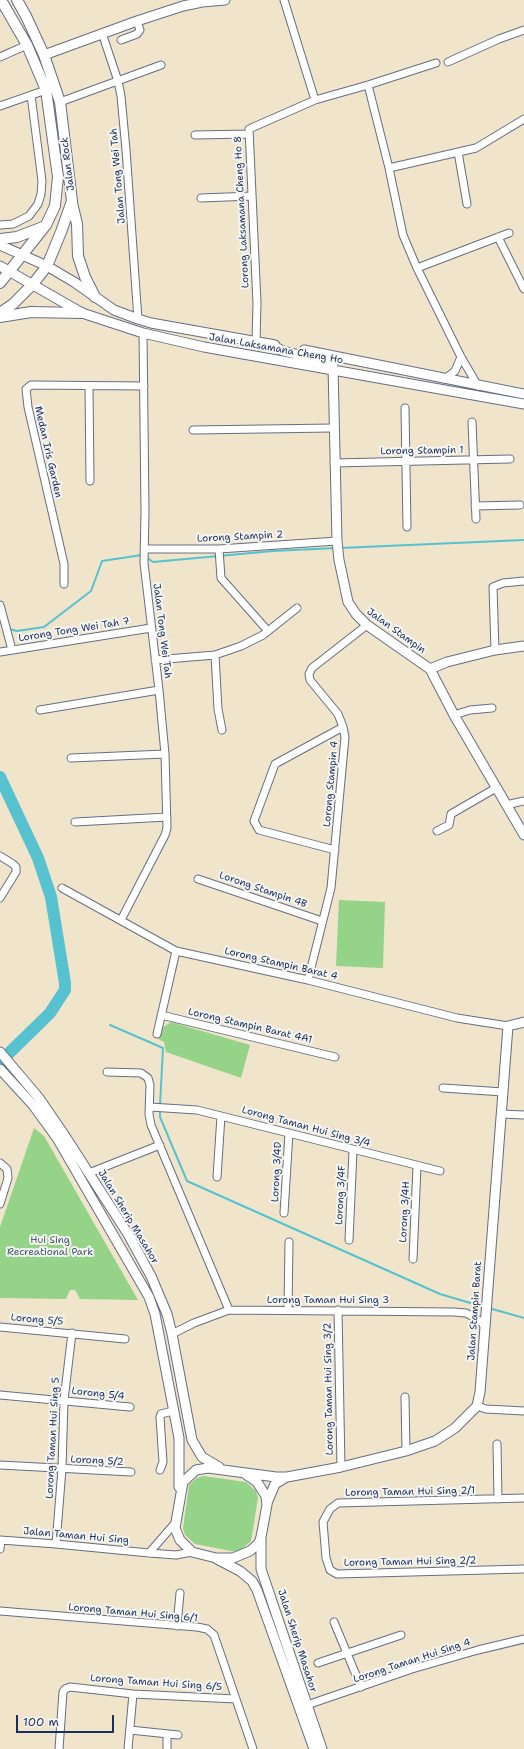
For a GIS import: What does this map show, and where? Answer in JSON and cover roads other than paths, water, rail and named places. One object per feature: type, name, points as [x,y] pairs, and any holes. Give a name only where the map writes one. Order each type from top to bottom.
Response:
[{"type":"main road","name":"Jalan Rock","points":[[0,283],[46,225],[55,206],[58,177],[46,90],[27,45],[1,0]]},
{"type":"main road","name":"Jalan Rock","points":[[0,313],[13,304],[33,284],[46,266],[61,232],[72,201],[60,102],[44,55],[17,0]]},
{"type":"main road","points":[[44,55],[102,33],[194,3],[225,0]]},
{"type":"main road","points":[[72,201],[77,224],[78,256],[85,277],[95,297]]},
{"type":"main road","points":[[0,239],[17,237],[46,225]]},
{"type":"main road","name":"Jalan Laksamana Cheng Ho","points":[[0,245],[46,266],[114,310],[151,323],[256,341],[524,394]]},
{"type":"main road","name":"Jalan Laksamana Cheng Ho","points":[[0,266],[82,314],[143,333],[204,348],[524,404]]},
{"type":"main road","points":[[0,317],[30,312],[82,314]]},
{"type":"main road","points":[[270,344],[283,351],[330,363],[333,366],[333,371]]},
{"type":"main road","name":"Jalan Stampin","points":[[333,371],[333,428],[337,543],[348,602],[356,614],[367,625],[430,669],[454,715],[524,835]]},
{"type":"main road","points":[[430,669],[447,662],[495,650],[524,646]]},
{"type":"main road","points":[[508,1026],[524,1022]]},
{"type":"main road","name":"Jalan Stampin Barat","points":[[477,1406],[480,1392],[508,1026]]},
{"type":"main road","name":"Jalan Sherip Masahor","points":[[0,1052],[19,1073],[64,1132],[128,1234],[150,1276],[167,1314],[192,1440],[202,1457],[228,1471]]},
{"type":"main road","points":[[0,1069],[34,1105],[57,1138],[148,1298],[155,1314],[180,1446],[176,1522],[176,1528],[180,1540],[192,1552],[216,1558],[240,1557],[255,1547],[261,1537],[267,1505],[275,1484],[287,1477]]},
{"type":"main road","points":[[178,1505],[183,1482],[191,1473],[202,1468],[287,1477],[341,1467],[406,1451],[434,1441],[447,1434],[467,1417],[477,1406]]},
{"type":"main road","points":[[244,1473],[251,1477],[262,1489],[266,1496],[267,1505]]},
{"type":"main road","name":"Jalan Sherip Masahor","points":[[261,1537],[261,1569],[322,1749]]},
{"type":"main road","name":"Jalan Sherip Masahor","points":[[216,1558],[240,1571],[252,1581],[257,1590],[314,1749]]},
{"type":"street","points":[[284,0],[315,100]]},
{"type":"street","points":[[121,40],[137,34],[140,30],[137,21]]},
{"type":"street","points":[[448,62],[499,39],[524,30]]},
{"type":"street","name":"Jalan Tong Wei Tah","points":[[102,33],[118,81],[126,143],[138,319]]},
{"type":"street","points":[[0,58],[27,45]]},
{"type":"street","name":"Lorong Laksamana Cheng Ho 8","points":[[256,341],[257,303],[249,130],[315,100],[368,86],[436,63]]},
{"type":"street","points":[[60,102],[161,65]]},
{"type":"street","points":[[368,86],[389,168],[403,235],[461,357],[478,386]]},
{"type":"street","points":[[0,106],[46,90]]},
{"type":"street","points":[[0,225],[13,224],[29,216],[38,204],[41,194],[42,181],[31,95]]},
{"type":"street","points":[[389,168],[476,148],[524,118]]},
{"type":"street","points":[[195,135],[248,134]]},
{"type":"street","points":[[458,152],[467,204]]},
{"type":"street","points":[[201,198],[252,196]]},
{"type":"street","points":[[418,268],[509,233]]},
{"type":"street","points":[[498,237],[524,289]]},
{"type":"street","name":"Jalan Tong Wei Tah","points":[[121,920],[165,835],[167,817],[160,690],[155,660],[144,563],[145,512],[143,333]]},
{"type":"street","points":[[445,379],[455,371],[461,357]]},
{"type":"street","name":"Medan Iris Garden","points":[[64,584],[64,564],[28,408],[26,389],[31,385],[144,386]]},
{"type":"street","points":[[89,386],[90,481]]},
{"type":"street","points":[[405,408],[407,527]]},
{"type":"street","points":[[472,422],[476,519]]},
{"type":"street","points":[[193,430],[333,428]]},
{"type":"street","name":"Lorong Stampin 1","points":[[334,463],[510,459]]},
{"type":"street","points":[[475,506],[520,506]]},
{"type":"street","name":"Lorong Stampin 2","points":[[144,552],[219,551],[337,543]]},
{"type":"street","points":[[219,551],[222,578],[268,631]]},
{"type":"street","points":[[495,650],[493,588],[496,585],[524,581]]},
{"type":"street","points":[[0,605],[12,650]]},
{"type":"street","points":[[155,660],[215,655],[241,646],[268,631],[297,608]]},
{"type":"street","name":"Lorong Stampin 4","points":[[308,980],[330,888],[335,850],[345,737],[338,714],[310,680],[309,674],[312,668],[367,625]]},
{"type":"street","name":"Lorong Tong Wei Tah 7","points":[[0,652],[151,628]]},
{"type":"street","points":[[215,655],[218,709],[222,730]]},
{"type":"street","points":[[40,710],[160,690]]},
{"type":"street","points":[[454,715],[470,710],[492,708]]},
{"type":"street","points":[[335,850],[259,830],[254,822],[275,764],[343,727]]},
{"type":"street","points":[[71,758],[164,754]]},
{"type":"street","points":[[437,831],[449,825],[452,814],[496,788]]},
{"type":"street","points":[[506,805],[524,801]]},
{"type":"street","points":[[75,822],[167,817]]},
{"type":"street","points":[[0,856],[16,867],[16,872],[0,898]]},
{"type":"street","name":"Lorong Stampin 4B","points":[[198,879],[322,921]]},
{"type":"street","name":"Lorong Stampin Barat 4","points":[[62,888],[176,951],[308,980],[457,1018],[508,1026]]},
{"type":"street","points":[[157,1034],[176,951]]},
{"type":"street","name":"Lorong Stampin Barat 4A1","points":[[161,1015],[335,1057]]},
{"type":"street","points":[[107,1072],[141,1073],[145,1075],[150,1085],[151,1125],[229,1310]]},
{"type":"street","points":[[443,1088],[503,1092]]},
{"type":"street","name":"Lorong Taman Hui Sing 3/4","points":[[151,1107],[197,1110],[440,1171]]},
{"type":"street","points":[[501,1114],[524,1115]]},
{"type":"street","points":[[217,1177],[221,1116]]},
{"type":"street","name":"Lorong 3/4D","points":[[284,1213],[289,1133]]},
{"type":"street","points":[[89,1173],[160,1145]]},
{"type":"street","name":"Lorong 3/4F","points":[[349,1240],[353,1150]]},
{"type":"street","points":[[0,1163],[7,1170],[8,1178],[0,1204]]},
{"type":"street","name":"Lorong 3/4H","points":[[413,1259],[417,1166]]},
{"type":"street","points":[[288,1310],[289,1242]]},
{"type":"street","name":"Lorong Taman Hui Sing 3","points":[[172,1334],[194,1323],[229,1310],[454,1312],[466,1313],[477,1319],[485,1326]]},
{"type":"street","name":"Lorong Taman Hui Sing 3/2","points":[[338,1310],[341,1467]]},
{"type":"street","name":"Lorong 5/5","points":[[0,1327],[125,1339]]},
{"type":"street","name":"Lorong Taman Hui Sing 5","points":[[56,1544],[62,1469],[64,1400],[72,1333]]},
{"type":"street","name":"Lorong 5/4","points":[[0,1395],[130,1407]]},
{"type":"street","points":[[405,1397],[406,1451]]},
{"type":"street","points":[[477,1406],[486,1409],[524,1411]]},
{"type":"street","points":[[160,1470],[163,1462],[163,1450],[160,1417],[161,1414],[173,1411]]},
{"type":"street","points":[[497,1444],[498,1499]]},
{"type":"street","name":"Lorong 5/2","points":[[0,1465],[131,1472]]},
{"type":"street","name":"Lorong Taman Hui Sing 2/1","points":[[324,1538],[323,1522],[330,1509],[338,1503],[524,1498]]},
{"type":"street","points":[[149,1553],[176,1522]]},
{"type":"street","name":"Lorong Taman Hui Sing 2/2","points":[[324,1538],[326,1558],[330,1570],[337,1574],[524,1569]]},
{"type":"street","points":[[0,1540],[0,1549]]},
{"type":"street","name":"Jalan Taman Hui Sing","points":[[0,1540],[176,1555],[192,1552]]},
{"type":"street","points":[[176,1626],[180,1592]]},
{"type":"street","name":"Lorong Taman Hui Sing 6/1","points":[[0,1611],[207,1629],[214,1635],[253,1749]]},
{"type":"street","points":[[334,1622],[361,1687]]},
{"type":"street","points":[[318,1663],[401,1635]]},
{"type":"street","name":"Lorong Taman Hui Sing 4","points":[[307,1705],[412,1669],[478,1650],[524,1639]]},
{"type":"street","name":"Lorong Taman Hui Sing 6/5","points":[[59,1749],[63,1692],[65,1689],[70,1687],[133,1694],[236,1699]]},
{"type":"street","points":[[128,1749],[133,1694]]},
{"type":"street","points":[[130,1730],[178,1735]]},
{"type":"street","points":[[167,1734],[167,1749]]},
{"type":"waterway","points":[[340,548],[524,540]]},
{"type":"waterway","points":[[146,557],[153,562],[273,551],[336,548]]},
{"type":"waterway","points":[[9,629],[17,631],[44,627],[91,591],[102,561],[142,555]]},
{"type":"waterway","points":[[0,777],[38,858],[51,897],[65,983],[65,990],[50,1013],[0,1062]]},
{"type":"waterway","points":[[110,1025],[163,1048],[160,1105]]},
{"type":"waterway","points":[[160,1110],[160,1117],[187,1181],[440,1294],[484,1307]]},
{"type":"waterway","points":[[489,1308],[524,1318]]},
{"type":"park label","name":"Hui Sing Recreational Park","points":[[50,1246]]}]
